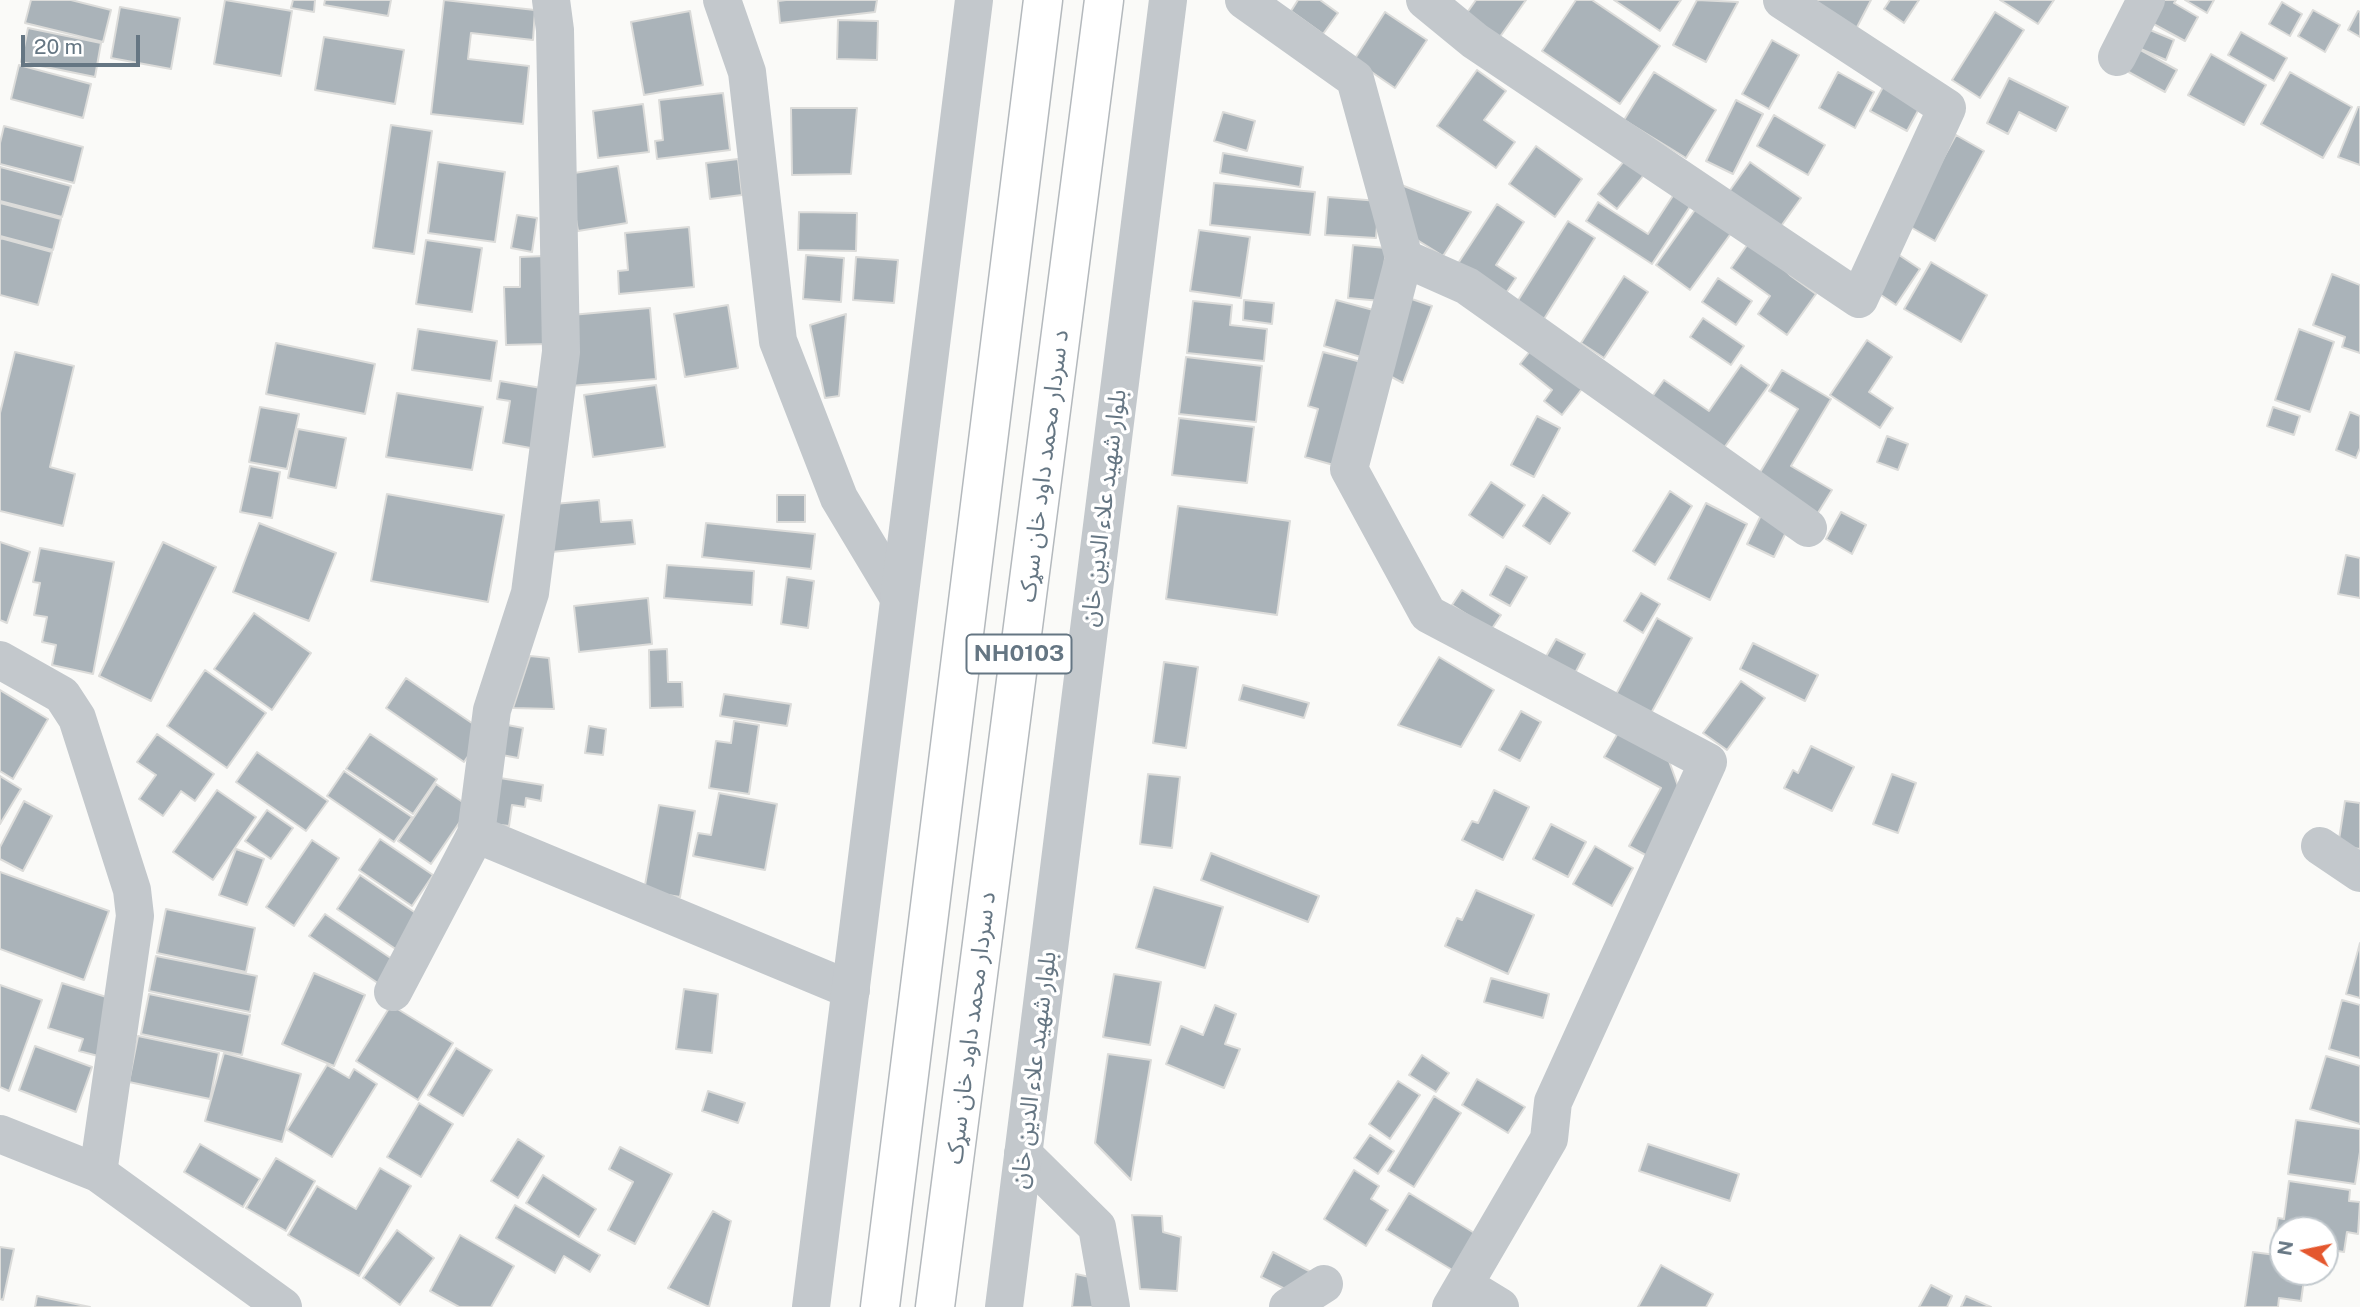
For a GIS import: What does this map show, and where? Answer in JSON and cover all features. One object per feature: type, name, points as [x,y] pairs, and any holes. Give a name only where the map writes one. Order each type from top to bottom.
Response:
[{"type":"highway","name":"NH0103","points":[[880,1307],[1043,0]]},
{"type":"highway","name":"د سردار محمد داود خان سړک","points":[[934,1307],[1104,0]]},
{"type":"street","points":[[393,992],[476,834],[492,709],[530,593],[561,352],[555,30],[551,0]]},
{"type":"street","points":[[722,0],[747,72],[778,341],[839,498],[899,598]]},
{"type":"street","points":[[811,1307],[974,0]]},
{"type":"street","name":"بلوار شهید علاء الدین خان","points":[[1004,1307],[1168,0]]},
{"type":"street","points":[[1244,0],[1354,79],[1404,258],[1349,469],[1427,614],[1707,762],[1553,1102],[1549,1139],[1457,1296],[1500,1307]]},
{"type":"street","points":[[1425,0],[1475,41],[1859,299],[1947,108],[1782,0]]},
{"type":"street","points":[[2117,57],[2146,0]]},
{"type":"street","points":[[1404,258],[1467,286],[1808,528]]},
{"type":"street","points":[[0,660],[62,695],[77,718],[132,890],[135,916],[98,1172]]},
{"type":"street","points":[[476,834],[850,990]]},
{"type":"street","points":[[2320,846],[2360,873]]},
{"type":"street","points":[[0,1134],[98,1172],[283,1307]]},
{"type":"street","points":[[1023,1154],[1097,1227],[1111,1307]]},
{"type":"street","points":[[1288,1307],[1324,1284]]},
{"type":"building","points":[[31,0],[71,0],[111,10],[103,42],[25,23]]},
{"type":"building","points":[[225,0],[292,11],[281,76],[214,64]]},
{"type":"building","points":[[293,0],[315,0],[314,12],[291,8]]},
{"type":"building","points":[[325,0],[391,0],[388,16],[324,5]]},
{"type":"building","points":[[444,0],[535,10],[533,40],[471,33],[468,59],[529,66],[523,124],[431,114]]},
{"type":"building","points":[[877,0],[875,12],[780,23],[778,1]]},
{"type":"building","points":[[1298,0],[1320,0],[1338,13],[1323,34],[1291,11]]},
{"type":"building","points":[[1476,0],[1526,0],[1497,41],[1464,17]]},
{"type":"building","points":[[1576,0],[1592,0],[1660,46],[1620,104],[1542,51]]},
{"type":"building","points":[[1614,0],[1681,0],[1660,31]]},
{"type":"building","points":[[1697,0],[1738,2],[1706,62],[1673,45]]},
{"type":"building","points":[[1814,0],[1871,0],[1855,31]]},
{"type":"building","points":[[1890,0],[1919,0],[1904,23],[1884,9]]},
{"type":"building","points":[[2000,0],[2054,0],[2038,24]]},
{"type":"building","points":[[2160,0],[2176,0],[2174,3],[2198,17],[2185,41],[2148,21]]},
{"type":"building","points":[[2185,0],[2214,0],[2207,13]]},
{"type":"building","points":[[2282,2],[2302,14],[2290,36],[2269,24]]},
{"type":"building","points":[[120,7],[180,18],[171,69],[111,58]]},
{"type":"building","points":[[2313,10],[2340,25],[2325,52],[2298,36]]},
{"type":"building","points":[[690,11],[703,85],[644,95],[631,22]]},
{"type":"building","points":[[2358,11],[2360,12],[2360,37],[2348,30]]},
{"type":"building","points":[[1385,12],[1427,40],[1395,88],[1354,60]]},
{"type":"building","points":[[1995,12],[2024,30],[1980,98],[1952,80]]},
{"type":"building","points":[[838,20],[878,21],[877,60],[837,59]]},
{"type":"building","points":[[2143,27],[2174,40],[2166,60],[2134,46]]},
{"type":"building","points":[[28,28],[101,43],[95,77],[21,62]]},
{"type":"building","points":[[2241,32],[2287,58],[2274,81],[2228,55]]},
{"type":"building","points":[[324,37],[404,50],[395,104],[315,90]]},
{"type":"building","points":[[1772,40],[1799,55],[1769,109],[1742,94]]},
{"type":"building","points":[[2137,48],[2177,70],[2165,92],[2125,70]]},
{"type":"building","points":[[2211,54],[2266,85],[2244,125],[2188,95]]},
{"type":"building","points":[[19,65],[91,84],[83,118],[11,99]]},
{"type":"building","points":[[1477,70],[1506,91],[1484,120],[1515,142],[1496,168],[1437,126]]},
{"type":"building","points":[[1654,72],[1716,110],[1686,158],[1624,120]]},
{"type":"building","points":[[1838,72],[1874,92],[1855,128],[1819,108]]},
{"type":"building","points":[[2290,72],[2352,107],[2323,158],[2261,124]]},
{"type":"building","points":[[2009,78],[2068,107],[2056,131],[2019,112],[2008,134],[1987,123]]},
{"type":"building","points":[[1883,87],[1920,107],[1907,131],[1870,111]]},
{"type":"building","points":[[723,93],[730,150],[657,159],[655,141],[663,140],[659,100]]},
{"type":"building","points":[[1736,100],[1763,114],[1733,174],[1706,161]]},
{"type":"building","points":[[643,104],[649,152],[598,158],[593,111]]},
{"type":"building","points":[[2360,107],[2360,165],[2338,157]]},
{"type":"building","points":[[791,108],[857,108],[851,174],[792,175]]},
{"type":"building","points":[[1223,112],[1255,121],[1247,151],[1214,141]]},
{"type":"building","points":[[1774,115],[1825,145],[1808,175],[1757,146]]},
{"type":"building","points":[[391,125],[432,131],[414,254],[373,248]]},
{"type":"building","points":[[4,126],[83,147],[74,183],[0,164],[0,143]]},
{"type":"building","points":[[1956,135],[1984,151],[1935,241],[1907,225]]},
{"type":"building","points":[[1536,146],[1582,179],[1555,217],[1509,184]]},
{"type":"building","points":[[1223,153],[1303,167],[1300,187],[1220,173]]},
{"type":"building","points":[[1628,156],[1647,171],[1617,209],[1598,194]]},
{"type":"building","points":[[738,159],[742,195],[710,199],[706,163]]},
{"type":"building","points":[[438,162],[505,172],[495,242],[428,233]]},
{"type":"building","points":[[1750,162],[1801,198],[1779,229],[1728,193]]},
{"type":"building","points":[[618,166],[627,223],[578,231],[568,174]]},
{"type":"building","points":[[0,167],[71,186],[62,217],[0,201]]},
{"type":"building","points":[[1391,181],[1471,212],[1443,256],[1406,233]]},
{"type":"building","points":[[1214,183],[1315,192],[1310,235],[1210,225]]},
{"type":"building","points":[[1678,188],[1695,199],[1652,264],[1586,221],[1598,202],[1648,234]]},
{"type":"building","points":[[1328,197],[1379,201],[1376,238],[1325,235]]},
{"type":"building","points":[[0,203],[61,219],[53,250],[0,236]]},
{"type":"building","points":[[1497,204],[1524,222],[1496,265],[1516,278],[1504,296],[1457,265]]},
{"type":"building","points":[[1697,207],[1732,232],[1690,290],[1656,265]]},
{"type":"building","points":[[799,212],[857,213],[856,251],[798,250]]},
{"type":"building","points":[[517,215],[537,218],[532,252],[511,248]]},
{"type":"building","points":[[1568,221],[1595,238],[1544,319],[1517,302]]},
{"type":"building","points":[[689,227],[694,287],[619,294],[618,271],[628,270],[625,233]]},
{"type":"building","points":[[1199,230],[1250,237],[1241,298],[1190,291]]},
{"type":"building","points":[[0,238],[52,252],[38,305],[0,295]]},
{"type":"building","points":[[1752,238],[1791,276],[1816,294],[1787,335],[1758,314],[1770,296],[1731,268]]},
{"type":"building","points":[[426,240],[482,248],[472,312],[416,304]]},
{"type":"building","points":[[1353,245],[1386,248],[1381,301],[1348,298]]},
{"type":"building","points":[[1893,251],[1920,269],[1896,305],[1869,287]]},
{"type":"building","points":[[806,255],[844,258],[841,302],[803,299]]},
{"type":"building","points":[[545,256],[548,344],[506,345],[504,287],[520,287],[520,257]]},
{"type":"building","points":[[856,257],[898,260],[894,303],[853,300]]},
{"type":"building","points":[[1931,262],[1987,295],[1961,342],[1904,309]]},
{"type":"building","points":[[2332,274],[2360,285],[2360,353],[2342,347],[2345,337],[2313,325]]},
{"type":"building","points":[[1624,276],[1648,292],[1604,358],[1581,343]]},
{"type":"building","points":[[1718,278],[1752,301],[1736,325],[1702,302]]},
{"type":"building","points":[[1406,297],[1432,306],[1403,383],[1386,374]]},
{"type":"building","points":[[1244,300],[1274,303],[1272,324],[1243,320]]},
{"type":"building","points":[[1336,300],[1377,311],[1364,358],[1324,346]]},
{"type":"building","points":[[1193,301],[1232,305],[1230,325],[1267,329],[1264,361],[1187,353]]},
{"type":"building","points":[[728,305],[738,368],[685,377],[674,314]]},
{"type":"building","points":[[650,308],[656,379],[570,386],[571,315]]},
{"type":"building","points":[[846,314],[839,396],[825,398],[810,325]]},
{"type":"building","points":[[1703,318],[1744,346],[1731,365],[1690,337]]},
{"type":"building","points":[[418,329],[497,341],[491,381],[412,370]]},
{"type":"building","points":[[2299,329],[2334,342],[2310,412],[2275,400]]},
{"type":"building","points":[[1867,340],[1892,357],[1869,392],[1893,408],[1880,428],[1830,395]]},
{"type":"building","points":[[1538,341],[1588,381],[1562,415],[1544,401],[1552,390],[1520,364]]},
{"type":"building","points":[[276,343],[375,364],[365,414],[266,394]]},
{"type":"building","points":[[15,352],[74,366],[50,467],[75,474],[63,526],[0,511],[0,413]]},
{"type":"building","points":[[1323,352],[1365,363],[1337,466],[1305,457],[1318,409],[1308,406]]},
{"type":"building","points":[[1186,357],[1262,366],[1256,422],[1179,414]]},
{"type":"building","points":[[1741,365],[1769,385],[1719,455],[1647,404],[1664,380],[1709,411]]},
{"type":"building","points":[[1782,370],[1831,399],[1791,466],[1832,490],[1816,516],[1756,479],[1798,409],[1769,391]]},
{"type":"building","points":[[500,381],[547,389],[536,449],[503,443],[510,401],[497,399]]},
{"type":"building","points":[[656,385],[665,447],[593,457],[584,395]]},
{"type":"building","points":[[397,393],[483,407],[472,470],[386,457]]},
{"type":"building","points":[[260,407],[299,414],[287,469],[249,462]]},
{"type":"building","points":[[2273,407],[2300,416],[2294,435],[2267,426]]},
{"type":"building","points":[[2350,412],[2360,416],[2360,448],[2356,458],[2336,450]]},
{"type":"building","points":[[1537,416],[1560,428],[1534,477],[1511,465]]},
{"type":"building","points":[[1179,418],[1254,427],[1247,483],[1172,475]]},
{"type":"building","points":[[298,429],[346,438],[336,488],[288,478]]},
{"type":"building","points":[[1887,436],[1908,444],[1898,470],[1877,462]]},
{"type":"building","points":[[250,466],[280,472],[272,518],[240,512]]},
{"type":"building","points":[[1491,482],[1525,505],[1503,538],[1469,515]]},
{"type":"building","points":[[1670,491],[1692,506],[1655,565],[1633,551]]},
{"type":"building","points":[[387,494],[504,515],[488,602],[371,581]]},
{"type":"building","points":[[777,495],[805,495],[805,522],[777,522]]},
{"type":"building","points":[[1543,495],[1570,513],[1550,544],[1523,526]]},
{"type":"building","points":[[599,500],[601,522],[632,520],[635,544],[551,552],[554,504]]},
{"type":"building","points":[[1706,503],[1747,524],[1710,600],[1668,579]]},
{"type":"building","points":[[1178,506],[1290,521],[1277,615],[1166,599]]},
{"type":"building","points":[[1763,511],[1790,524],[1774,557],[1747,544]]},
{"type":"building","points":[[1841,512],[1866,525],[1852,554],[1826,539]]},
{"type":"building","points":[[259,523],[336,553],[309,621],[233,592]]},
{"type":"building","points":[[706,523],[815,534],[811,569],[702,557]]},
{"type":"building","points":[[0,542],[30,552],[7,623],[0,620]]},
{"type":"building","points":[[163,542],[216,567],[151,701],[99,676]]},
{"type":"building","points":[[40,548],[114,562],[93,674],[52,665],[56,645],[42,642],[47,617],[34,615],[40,583],[33,582]]},
{"type":"building","points":[[2346,555],[2360,558],[2360,598],[2338,594]]},
{"type":"building","points":[[667,565],[754,571],[752,605],[664,598]]},
{"type":"building","points":[[1506,566],[1527,577],[1510,606],[1490,595]]},
{"type":"building","points":[[787,577],[814,581],[808,628],[781,624]]},
{"type":"building","points":[[1462,590],[1501,615],[1491,630],[1452,605]]},
{"type":"building","points":[[1641,593],[1660,604],[1643,633],[1624,621]]},
{"type":"building","points":[[648,598],[652,644],[579,652],[574,606]]},
{"type":"building","points":[[254,613],[311,653],[272,710],[214,669]]},
{"type":"building","points":[[1657,618],[1692,638],[1649,717],[1614,698]]},
{"type":"building","points":[[1556,639],[1585,654],[1574,675],[1544,660]]},
{"type":"building","points":[[1753,643],[1818,675],[1805,701],[1740,669]]},
{"type":"building","points":[[667,649],[668,682],[682,682],[683,707],[650,708],[649,650]]},
{"type":"building","points":[[530,656],[549,658],[554,709],[513,708]]},
{"type":"building","points":[[1439,657],[1494,690],[1461,747],[1398,725]]},
{"type":"building","points":[[1164,662],[1198,667],[1186,748],[1153,743]]},
{"type":"building","points":[[205,670],[266,713],[227,768],[167,726]]},
{"type":"building","points":[[406,678],[485,732],[464,762],[386,708]]},
{"type":"building","points":[[1741,681],[1765,698],[1727,750],[1703,733]]},
{"type":"building","points":[[1243,685],[1309,703],[1304,718],[1239,700]]},
{"type":"building","points":[[0,690],[48,719],[13,779],[0,771]]},
{"type":"building","points":[[724,694],[791,704],[787,726],[720,716]]},
{"type":"building","points":[[1521,711],[1541,722],[1520,761],[1499,750]]},
{"type":"building","points":[[734,721],[759,725],[749,794],[709,788],[716,741],[731,743]]},
{"type":"building","points":[[497,723],[523,728],[518,758],[491,753]]},
{"type":"building","points":[[589,726],[606,729],[603,755],[585,753]]},
{"type":"building","points":[[1618,733],[1669,761],[1683,800],[1651,858],[1629,846],[1661,788],[1604,757]]},
{"type":"building","points":[[157,734],[214,774],[195,801],[181,791],[163,816],[139,799],[156,775],[137,762]]},
{"type":"building","points":[[370,734],[437,779],[413,814],[346,769]]},
{"type":"building","points":[[1811,746],[1854,767],[1832,811],[1784,788],[1793,770],[1798,773]]},
{"type":"building","points":[[257,752],[328,801],[306,831],[236,782]]},
{"type":"building","points":[[344,771],[412,817],[394,842],[327,796]]},
{"type":"building","points":[[1148,774],[1180,777],[1172,848],[1140,844]]},
{"type":"building","points":[[1892,774],[1916,783],[1898,833],[1873,824]]},
{"type":"building","points":[[0,776],[21,789],[0,824]]},
{"type":"building","points":[[500,778],[543,785],[541,801],[526,798],[525,807],[512,805],[509,826],[492,824]]},
{"type":"building","points":[[436,784],[470,807],[431,864],[398,841]]},
{"type":"building","points":[[217,790],[256,817],[213,880],[173,852]]},
{"type":"building","points":[[1494,790],[1529,807],[1503,860],[1462,840],[1472,821],[1478,823]]},
{"type":"building","points":[[719,793],[777,804],[765,870],[693,856],[698,833],[711,835]]},
{"type":"building","points":[[24,801],[52,816],[23,871],[0,859],[0,847]]},
{"type":"building","points":[[2345,801],[2360,803],[2360,849],[2338,846]]},
{"type":"building","points":[[659,805],[695,811],[680,897],[644,891]]},
{"type":"building","points":[[267,810],[293,828],[271,859],[245,841]]},
{"type":"building","points":[[1551,824],[1586,842],[1568,877],[1533,859]]},
{"type":"building","points":[[380,839],[433,875],[412,906],[359,870]]},
{"type":"building","points":[[312,840],[339,858],[294,926],[266,907]]},
{"type":"building","points":[[1595,846],[1633,868],[1612,906],[1573,884]]},
{"type":"building","points":[[236,849],[264,859],[247,905],[219,895]]},
{"type":"building","points":[[1211,853],[1319,896],[1308,922],[1201,880]]},
{"type":"building","points":[[0,872],[109,911],[84,980],[0,949]]},
{"type":"building","points":[[360,875],[420,916],[397,950],[337,909]]},
{"type":"building","points":[[1154,887],[1223,907],[1205,968],[1136,948]]},
{"type":"building","points":[[1476,890],[1534,915],[1508,974],[1445,946],[1457,918],[1462,920]]},
{"type":"building","points":[[166,909],[255,928],[246,972],[157,953]]},
{"type":"building","points":[[325,914],[398,963],[382,986],[309,936]]},
{"type":"building","points":[[2360,943],[2360,998],[2346,994]]},
{"type":"building","points":[[156,956],[257,976],[250,1012],[149,991]]},
{"type":"building","points":[[314,973],[365,995],[334,1066],[282,1044]]},
{"type":"building","points":[[1114,974],[1161,982],[1150,1045],[1103,1037]]},
{"type":"building","points":[[1491,978],[1549,994],[1543,1018],[1484,1002]]},
{"type":"building","points":[[62,983],[119,1001],[102,1057],[79,1051],[83,1039],[48,1028]]},
{"type":"building","points":[[0,985],[42,1000],[9,1091],[0,1087]]},
{"type":"building","points":[[684,989],[718,994],[712,1053],[676,1049]]},
{"type":"building","points":[[149,994],[250,1015],[242,1055],[141,1034]]},
{"type":"building","points":[[2342,1000],[2360,1005],[2360,1058],[2329,1049]]},
{"type":"building","points":[[391,1005],[453,1043],[418,1100],[356,1061]]},
{"type":"building","points":[[1215,1005],[1236,1014],[1225,1044],[1240,1049],[1224,1088],[1166,1064],[1181,1026],[1203,1035]]},
{"type":"building","points":[[138,1036],[219,1053],[210,1099],[129,1082]]},
{"type":"building","points":[[35,1046],[92,1067],[76,1112],[19,1090]]},
{"type":"building","points":[[456,1048],[492,1070],[463,1116],[428,1095]]},
{"type":"building","points":[[224,1053],[301,1074],[282,1142],[205,1121]]},
{"type":"building","points":[[1108,1054],[1151,1060],[1131,1180],[1095,1143]]},
{"type":"building","points":[[1422,1055],[1449,1073],[1436,1092],[1409,1075]]},
{"type":"building","points":[[2326,1056],[2360,1066],[2360,1124],[2310,1109]]},
{"type":"building","points":[[327,1065],[349,1078],[354,1069],[377,1084],[332,1157],[287,1130]]},
{"type":"building","points":[[1477,1079],[1525,1107],[1508,1133],[1462,1105]]},
{"type":"building","points":[[1398,1081],[1420,1095],[1390,1139],[1369,1124]]},
{"type":"building","points":[[708,1091],[745,1103],[738,1123],[702,1111]]},
{"type":"building","points":[[1434,1096],[1461,1113],[1414,1187],[1388,1171]]},
{"type":"building","points":[[419,1103],[453,1124],[421,1177],[387,1157]]},
{"type":"building","points":[[2296,1120],[2360,1129],[2355,1184],[2288,1174]]},
{"type":"building","points":[[1370,1135],[1394,1151],[1378,1174],[1354,1158]]},
{"type":"building","points":[[518,1139],[544,1156],[518,1198],[491,1181]]},
{"type":"building","points":[[200,1144],[260,1179],[243,1207],[184,1172]]},
{"type":"building","points":[[1648,1144],[1739,1174],[1730,1201],[1639,1171]]},
{"type":"building","points":[[620,1147],[672,1174],[635,1244],[608,1230],[633,1182],[609,1169]]},
{"type":"building","points":[[276,1158],[315,1181],[286,1231],[246,1208]]},
{"type":"building","points":[[380,1168],[411,1186],[359,1276],[288,1235],[317,1186],[356,1209]]},
{"type":"building","points":[[1354,1170],[1379,1186],[1371,1199],[1388,1210],[1366,1246],[1324,1219]]},
{"type":"building","points":[[543,1175],[596,1209],[579,1237],[526,1203]]},
{"type":"building","points":[[2289,1181],[2350,1190],[2349,1201],[2360,1202],[2358,1234],[2347,1232],[2344,1252],[2339,1251],[2339,1216],[2284,1216]]},
{"type":"building","points":[[1409,1193],[1476,1234],[1454,1271],[1386,1230]]},
{"type":"building","points":[[515,1205],[600,1255],[590,1272],[564,1256],[555,1273],[496,1238]]},
{"type":"building","points":[[713,1211],[731,1221],[709,1307],[668,1288]]},
{"type":"building","points":[[1132,1215],[1162,1216],[1163,1232],[1181,1237],[1177,1291],[1140,1289]]},
{"type":"building","points":[[397,1230],[434,1258],[400,1305],[363,1278]]},
{"type":"building","points":[[460,1235],[514,1266],[491,1307],[459,1307],[430,1291]]},
{"type":"building","points":[[0,1247],[14,1249],[3,1300],[0,1299]]},
{"type":"building","points":[[1273,1252],[1311,1272],[1299,1296],[1261,1277]]},
{"type":"building","points":[[2253,1252],[2269,1254],[2269,1286],[2303,1286],[2301,1301],[2279,1298],[2278,1307],[2245,1307]]},
{"type":"building","points":[[1661,1265],[1713,1294],[1706,1307],[1638,1307]]},
{"type":"building","points":[[1076,1274],[1099,1279],[1098,1307],[1072,1307]]},
{"type":"building","points":[[1931,1285],[1952,1296],[1947,1307],[1919,1307]]},
{"type":"building","points":[[37,1296],[90,1307],[35,1307]]},
{"type":"building","points":[[1966,1296],[1991,1307],[1961,1307]]}]
